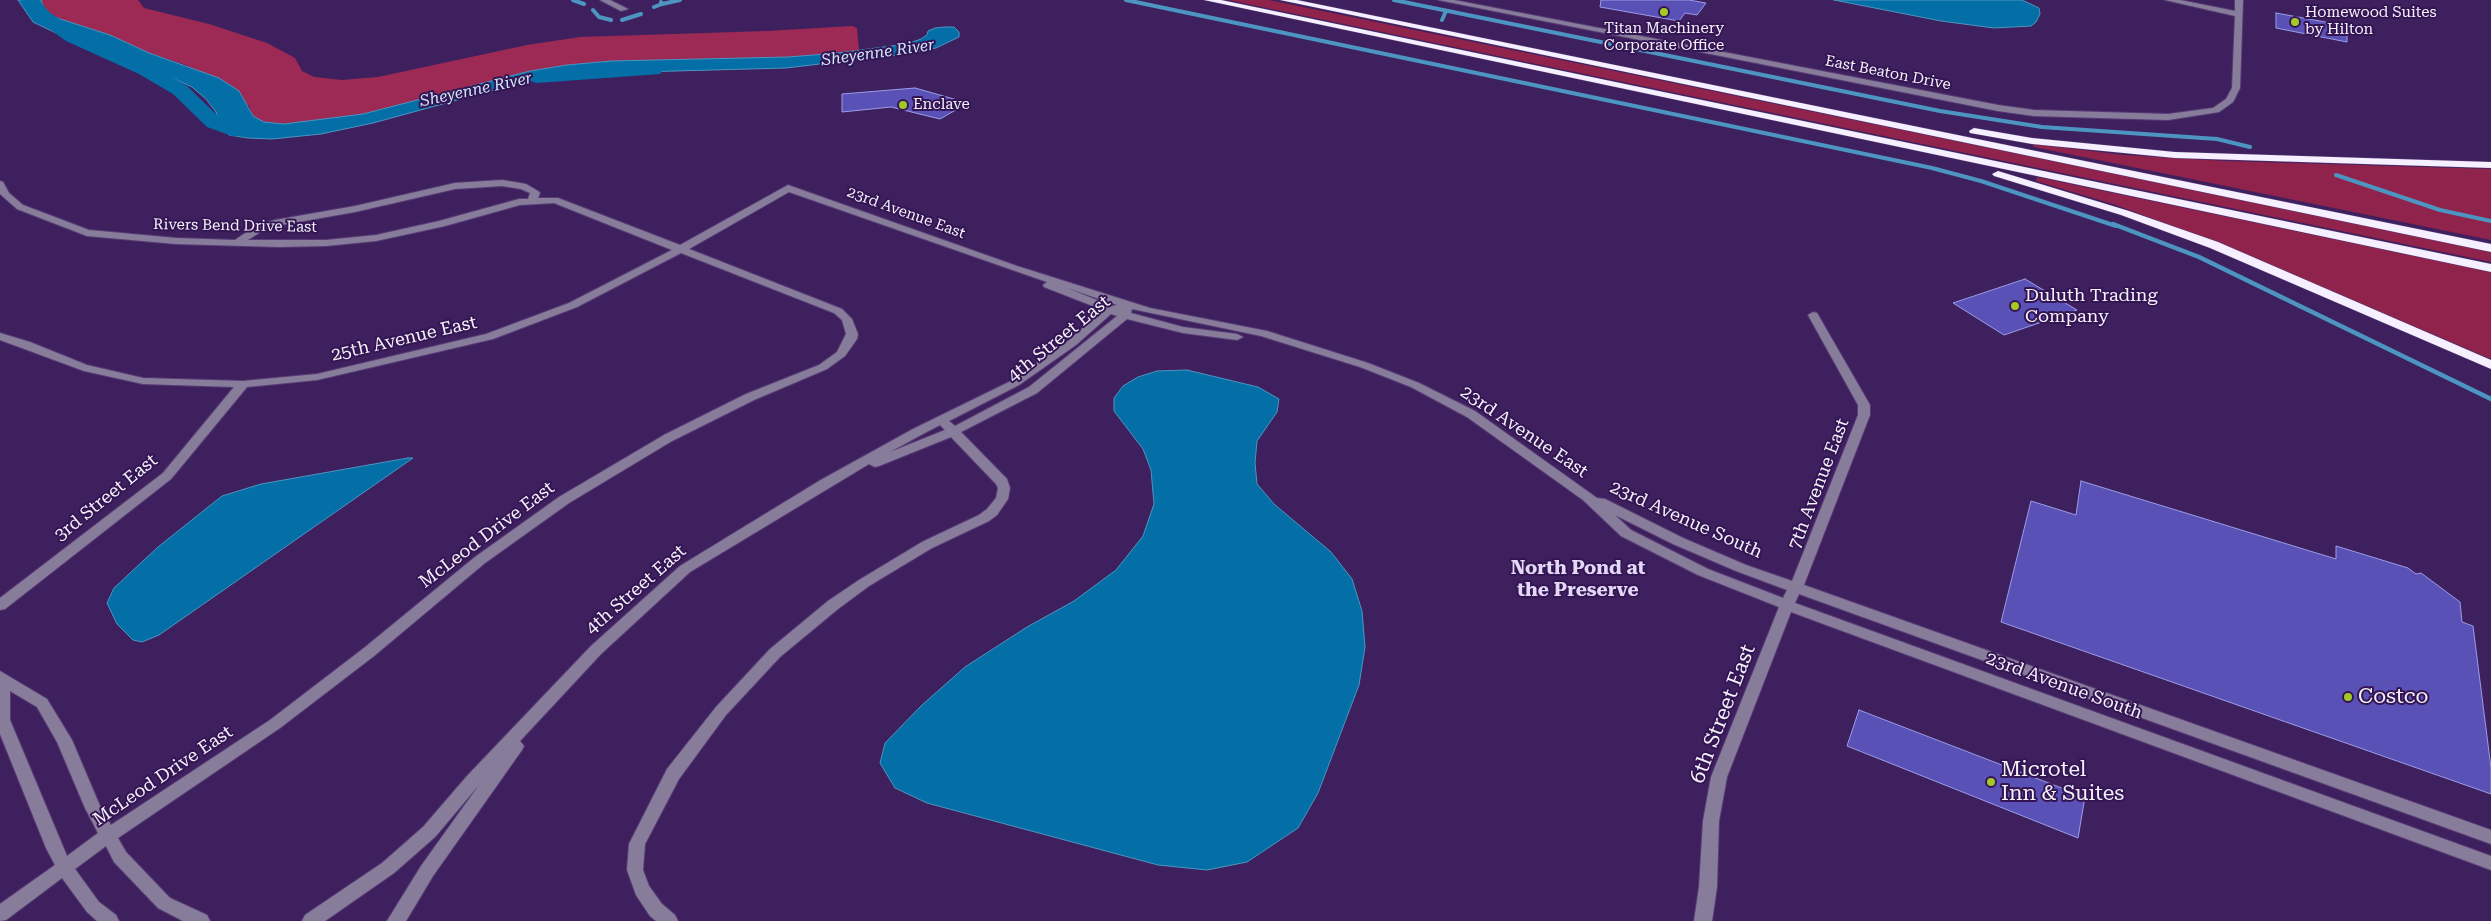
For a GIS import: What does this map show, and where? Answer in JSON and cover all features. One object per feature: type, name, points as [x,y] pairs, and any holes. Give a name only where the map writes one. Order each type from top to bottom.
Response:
[{"type":"highway","points":[[1208,0],[2491,268]]},
{"type":"highway","points":[[1284,0],[2491,248]]},
{"type":"highway","points":[[1724,90],[2023,140],[2095,148],[2175,155],[2491,165]]},
{"type":"highway","points":[[1754,113],[1999,174],[2151,222],[2214,245],[2329,293],[2491,365]]},
{"type":"street","points":[[604,0],[624,8]]},
{"type":"street","name":"East Beaton Drive","points":[[1442,0],[1998,108],[2034,113],[2168,117],[2216,110],[2230,100],[2236,88],[2239,0]]},
{"type":"street","points":[[2169,0],[2238,14]]},
{"type":"street","points":[[237,243],[261,227],[275,223],[356,209],[456,186],[502,183],[523,186],[532,188],[535,193],[532,200]]},
{"type":"street","name":"Rivers Bend Drive East","points":[[0,184],[5,194],[20,207],[86,233],[166,240],[237,243],[326,243],[376,238],[441,224],[532,200],[555,200],[681,248]]},
{"type":"street","name":"25th Avenue East","points":[[0,336],[26,344],[84,368],[142,382],[243,384],[317,377],[489,337],[573,305],[681,248],[788,188]]},
{"type":"street","name":"23rd Avenue East","points":[[788,188],[1183,330],[1299,344],[1364,365],[1415,385],[1471,414],[1588,497]]},
{"type":"street","name":"McLeod Drive East","points":[[0,914],[107,836],[288,714],[370,652],[480,560],[564,500],[668,438],[750,398],[823,367],[841,354],[851,339],[852,328],[847,319],[838,312],[681,248]]},
{"type":"street","name":"23rd Avenue East","points":[[1013,268],[1061,291],[1109,310],[1126,310]]},
{"type":"street","name":"4th Street East","points":[[311,921],[388,868],[430,832],[473,780],[539,713],[596,650],[685,569],[824,484],[942,420],[1016,383],[1046,364],[1072,344],[1109,310]]},
{"type":"street","name":"4th Street East","points":[[824,484],[954,431],[1033,390],[1126,310]]},
{"type":"street","name":"7th Avenue East","points":[[1797,587],[1865,409],[1813,315]]},
{"type":"street","name":"3rd Street East","points":[[0,605],[167,476],[243,384]]},
{"type":"street","points":[[669,921],[656,910],[642,890],[635,870],[638,844],[646,824],[673,774],[721,711],[748,680],[789,640],[864,582],[927,545],[984,518],[999,505],[1004,488],[1002,482],[942,420]]},
{"type":"street","name":"23rd Avenue South","points":[[1588,497],[1678,541],[1797,587],[2491,837]]},
{"type":"street","name":"23rd Avenue South","points":[[1588,497],[1626,533],[1703,572],[1787,605],[2491,863]]},
{"type":"street","name":"6th Street East","points":[[1703,921],[1708,887],[1710,820],[1719,777],[1787,605],[1797,587]]},
{"type":"street","points":[[2,679],[42,703],[64,740],[107,836],[120,857],[164,903],[201,921]]},
{"type":"street","points":[[2,679],[2,720],[54,848],[71,878],[93,907],[110,921]]},
{"type":"street","name":"4th Street East","points":[[396,921],[426,870],[539,713]]},
{"type":"shaded area","points":[[41,0],[138,0],[144,8],[209,24],[267,43],[295,58],[302,71],[314,77],[342,80],[378,77],[527,45],[580,37],[767,31],[852,26],[857,28],[859,51],[788,57],[611,61],[567,65],[530,71],[363,114],[284,124],[264,122],[253,116],[249,106],[186,65],[149,53],[110,35],[54,17],[44,9]]},
{"type":"shaded area","points":[[1228,0],[1269,0],[2491,251],[2491,262]]},
{"type":"shaded area","points":[[2033,144],[2124,155],[2226,161],[2491,169],[2491,240],[2034,147]]},
{"type":"shaded area","points":[[2037,177],[2491,272],[2491,359],[2228,247],[2116,205],[2036,181]]},
{"type":"water","points":[[18,0],[41,0],[44,9],[54,17],[110,35],[149,53],[219,78],[239,91],[253,116],[264,122],[284,124],[363,114],[530,71],[567,65],[611,61],[788,57],[838,53],[907,44],[921,39],[927,35],[928,31],[945,27],[954,27],[959,32],[959,37],[936,48],[913,53],[786,68],[565,74],[534,79],[373,123],[321,134],[272,139],[229,135],[220,125],[216,112],[206,99],[192,87],[131,59],[107,50],[81,45],[33,22]]},
{"type":"water","points":[[1834,0],[2022,0],[2039,8],[2040,14],[2036,22],[2031,26],[1994,28],[1941,21]]},
{"type":"water","points":[[1187,370],[1258,387],[1279,399],[1277,412],[1257,441],[1255,463],[1257,484],[1274,504],[1331,552],[1352,579],[1362,611],[1365,647],[1359,685],[1318,793],[1298,828],[1247,862],[1207,870],[1158,865],[927,803],[895,788],[880,763],[885,743],[922,705],[965,667],[1027,627],[1074,601],[1116,570],[1143,536],[1154,504],[1151,470],[1143,449],[1114,411],[1114,398],[1123,386],[1138,377],[1157,371]]},
{"type":"water","points":[[413,458],[159,635],[142,642],[133,640],[117,624],[107,603],[114,588],[158,547],[222,496],[261,484]]},
{"type":"building","name":"Titan Machinery Corporate Office","points":[[1601,0],[1689,0],[1706,3],[1697,15],[1685,13],[1679,21],[1600,7]]},
{"type":"building","points":[[2276,13],[2347,26],[2347,42],[2276,28]]},
{"type":"building","name":"Enclave","points":[[915,88],[968,103],[940,119],[891,107],[842,112],[842,94]]},
{"type":"building","name":"Duluth Trading Company","points":[[2025,279],[2077,310],[2004,335],[1953,303]]},
{"type":"building","name":"Costco","points":[[2081,481],[2336,559],[2336,546],[2408,568],[2416,574],[2421,573],[2460,602],[2462,622],[2473,626],[2491,768],[2491,794],[2001,622],[2031,501],[2076,515]]},
{"type":"building","name":"Microtel Inn & Suites","points":[[1859,710],[2085,797],[2078,838],[1847,746]]},
{"type":"waterway","name":"Sheyenne River","points":[[30,0],[43,16],[73,37],[146,70],[180,90],[214,123],[232,130],[262,131]]},
{"type":"waterway","points":[[573,0],[584,4]]},
{"type":"waterway","points":[[662,4],[680,0]]},
{"type":"waterway","points":[[1126,0],[1932,168],[1981,181],[2116,226]]},
{"type":"waterway","points":[[1394,0],[1940,111],[2042,127],[2217,139],[2250,147]]},
{"type":"waterway","points":[[654,7],[662,4]]},
{"type":"waterway","points":[[593,10],[599,17],[611,20]]},
{"type":"waterway","points":[[1442,20],[1446,11]]},
{"type":"waterway","points":[[622,20],[641,14]]},
{"type":"waterway","name":"Sheyenne River","points":[[537,77],[653,70]]},
{"type":"waterway","points":[[2336,175],[2440,210],[2491,221]]},
{"type":"waterway","points":[[2113,224],[2199,257],[2491,399]]},
{"type":"place","name":"Titan Machinery Corporate Office","points":[[1664,12]]},
{"type":"place","name":"Homewood Suites by Hilton","points":[[2295,22]]},
{"type":"place","name":"Enclave","points":[[903,105]]},
{"type":"place","name":"Duluth Trading Company","points":[[2015,306]]},
{"type":"place","name":"Costco","points":[[2348,697]]},
{"type":"place","name":"Microtel Inn & Suites","points":[[1991,782]]},
{"type":"district","name":"North Pond at the Preserve","points":[[1578,579]]}]
